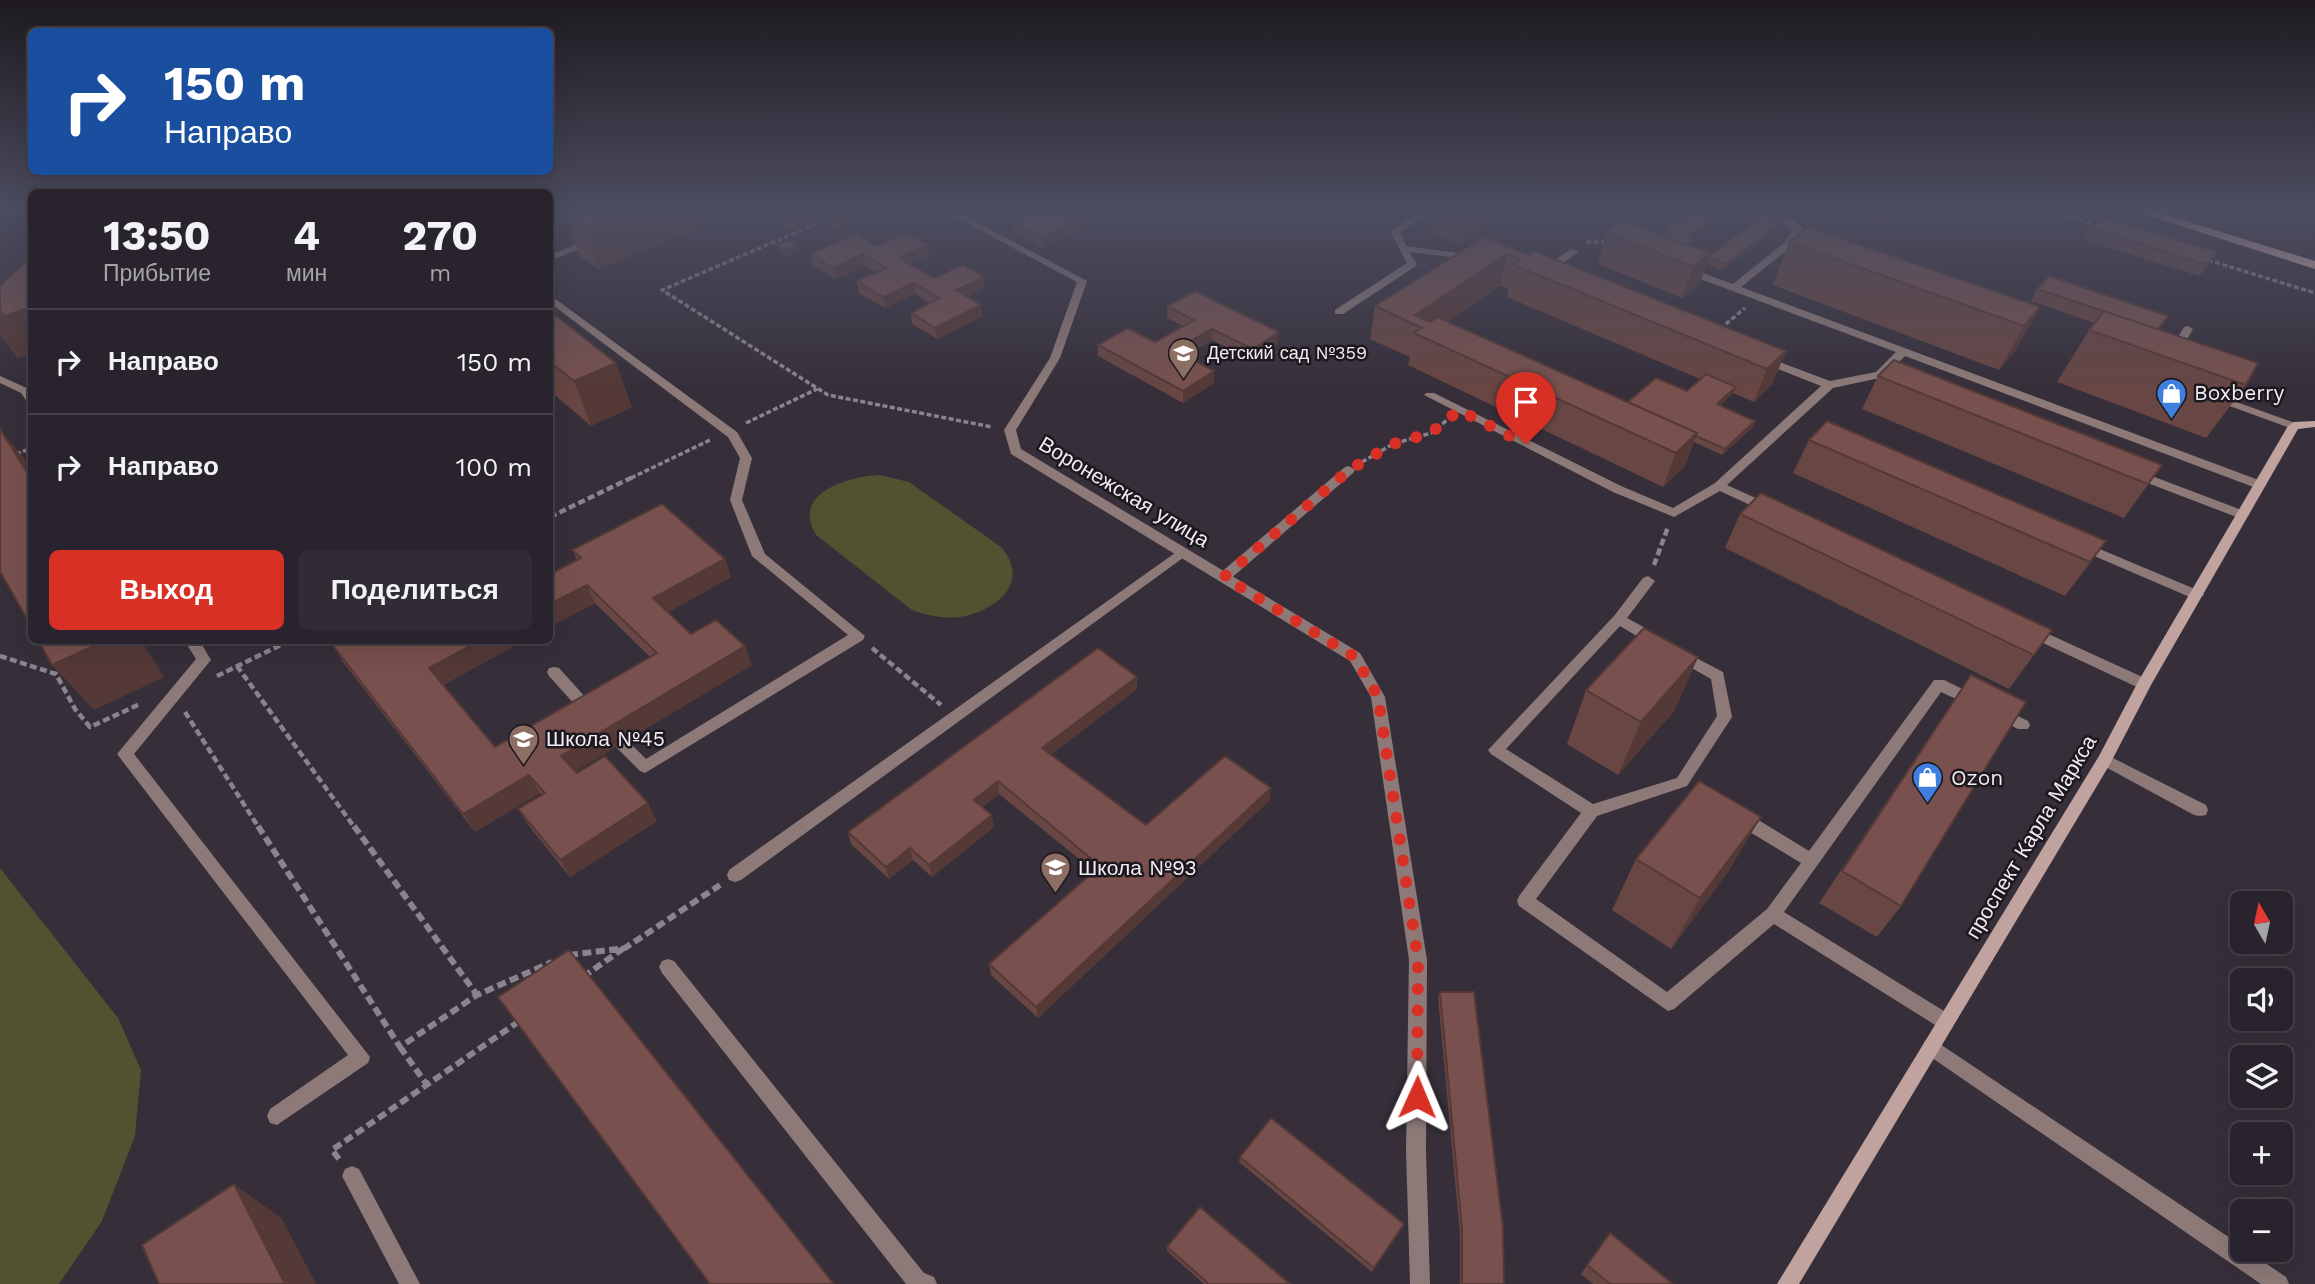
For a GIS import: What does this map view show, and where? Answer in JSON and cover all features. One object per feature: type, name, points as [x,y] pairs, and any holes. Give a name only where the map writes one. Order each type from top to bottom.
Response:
[{"type":"street","points":[[1010,430],[1055,358],[1082,281],[1059,269]]},
{"type":"street","points":[[1339,312],[1405,269]]},
{"type":"street","points":[[1543,269],[1536,273],[1554,280]]},
{"type":"street","points":[[1682,269],[2260,485]]},
{"type":"street","points":[[1734,288],[1758,269]]},
{"type":"street","points":[[553,300],[728,432],[746,458],[736,500],[759,556],[858,636],[645,767],[621,743]]},
{"type":"street","points":[[2186,356],[2177,347],[2188,329]]},
{"type":"street","points":[[1880,375],[1902,352]]},
{"type":"street","points":[[1745,353],[1829,385]]},
{"type":"street","points":[[1430,395],[1617,489],[1674,513],[1719,486],[1829,385],[1880,375],[1893,380]]},
{"type":"street","points":[[0,379],[28,393]]},
{"type":"street","points":[[2216,382],[2245,408]]},
{"type":"street","points":[[2207,394],[2294,426],[2315,424]]},
{"type":"street","name":"проспект Карла Маркса","points":[[1787,1284],[2105,760],[2144,684],[2294,426]]},
{"type":"street","name":"Воронежская улица","points":[[1010,430],[1015,451],[1355,657],[1378,697],[1418,960],[1416,1151],[1420,1284]]},
{"type":"street","points":[[1224,577],[1349,470]]},
{"type":"street","points":[[2126,470],[2243,515]]},
{"type":"street","points":[[1719,486],[1782,515]]},
{"type":"street","points":[[2072,541],[2197,596]]},
{"type":"street","points":[[735,875],[1182,552]]},
{"type":"street","points":[[1591,811],[1496,750],[1619,620],[1648,580]]},
{"type":"street","points":[[1619,620],[1718,676],[1725,717],[1688,786],[1591,811],[1525,901],[1668,1003],[1773,914],[1939,684],[2023,724]]},
{"type":"street","points":[[2019,626],[2144,684]]},
{"type":"street","points":[[194,644],[204,660],[125,754],[361,1056],[277,1116]]},
{"type":"street","points":[[554,673],[592,714]]},
{"type":"street","points":[[2105,760],[2200,810]]},
{"type":"street","points":[[1729,811],[1811,861]]},
{"type":"street","points":[[1773,914],[1946,1022]]},
{"type":"street","points":[[668,967],[918,1282],[927,1284]]},
{"type":"street","points":[[1931,1047],[2279,1284]]},
{"type":"street","points":[[352,1176],[410,1284]]},
{"type":"path","points":[[711,269],[662,290],[828,395],[1010,430]]},
{"type":"path","points":[[2239,269],[2315,293]]},
{"type":"path","points":[[1718,331],[1757,297]]},
{"type":"path","points":[[553,516],[818,389]]},
{"type":"path","points":[[1349,470],[1393,444],[1431,433],[1459,410]]},
{"type":"path","points":[[10,456],[28,449]]},
{"type":"path","points":[[1648,580],[1674,513]]},
{"type":"path","points":[[858,636],[955,716]]},
{"type":"path","points":[[212,678],[282,644]]},
{"type":"path","points":[[0,656],[56,674],[75,709],[90,727],[146,701],[175,696],[427,1085]]},
{"type":"path","points":[[237,666],[477,995]]},
{"type":"path","points":[[581,978],[703,897]]},
{"type":"path","points":[[566,956],[625,948]]},
{"type":"path","points":[[400,1047],[477,995],[554,961]]},
{"type":"path","points":[[352,1176],[332,1150],[526,1016]]},
{"type":"green space","points":[[879,475],[909,482],[1001,547],[1013,571],[1007,591],[989,606],[965,616],[952,618],[925,614],[912,610],[816,535],[810,520],[811,508],[817,498],[838,484]]},
{"type":"green space","points":[[0,868],[118,1018],[141,1070],[135,1136],[102,1221],[59,1284],[0,1284]]},
{"type":"building","points":[[18,269],[28,269],[28,308],[4,316],[0,310],[0,286]]},
{"type":"building","points":[[884,269],[918,269],[934,278],[954,269],[970,269],[984,277],[956,290],[981,305],[935,328],[911,313],[940,298],[913,283],[883,297],[857,281]]},
{"type":"building","points":[[1434,269],[1484,269],[1415,315],[1430,322],[1437,317],[1697,433],[1676,453],[1414,333],[1422,328],[1375,306]]},
{"type":"building","points":[[1524,269],[1579,269],[1786,351],[1767,369]]},
{"type":"building","points":[[1864,269],[1930,269],[2040,307],[2024,326]]},
{"type":"building","points":[[2049,276],[2168,316],[2158,329],[2037,289]]},
{"type":"building","points":[[1195,291],[1279,332],[1253,349],[1212,329],[1175,350],[1214,371],[1183,391],[1098,345],[1128,328],[1155,342],[1194,320],[1167,306]]},
{"type":"building","points":[[2104,311],[2258,363],[2246,385],[2089,330]]},
{"type":"building","points":[[553,313],[616,363],[574,381],[553,364]]},
{"type":"building","points":[[1894,360],[2162,465],[2148,484],[1878,376]]},
{"type":"building","points":[[1706,374],[1736,387],[1717,404],[1755,421],[1725,449],[1696,436],[1697,433],[1628,402],[1656,378],[1687,391]]},
{"type":"building","points":[[1827,421],[2106,541],[2090,562],[1809,440]]},
{"type":"building","points":[[0,429],[28,474],[28,621],[0,571]]},
{"type":"building","points":[[1761,493],[2052,630],[2034,655],[1740,514]]},
{"type":"building","points":[[662,504],[725,559],[653,598],[691,634],[716,620],[745,646],[561,756],[577,773],[605,756],[648,803],[560,860],[518,809],[545,793],[529,775],[463,814],[332,644],[474,644],[429,668],[495,747],[657,653],[587,585],[553,602],[553,572],[581,558],[572,550]]},
{"type":"building","points":[[1644,628],[1698,657],[1641,722],[1586,690]]},
{"type":"building","points":[[40,644],[98,644],[52,665]]},
{"type":"building","points":[[1098,648],[1137,677],[1042,748],[1146,825],[1225,756],[1271,788],[1036,1007],[989,964],[1100,866],[998,781],[974,800],[992,815],[929,865],[910,848],[886,867],[848,832]]},
{"type":"building","points":[[1971,675],[2026,702],[1901,906],[1842,871]]},
{"type":"building","points":[[1699,781],[1761,817],[1700,898],[1636,859]]},
{"type":"building","points":[[569,950],[834,1284],[710,1284],[498,997]]},
{"type":"building","points":[[1440,992],[1474,992],[1503,1228],[1504,1284],[1462,1284],[1462,1229]]},
{"type":"building","points":[[1271,1118],[1404,1224],[1374,1268],[1240,1157]]},
{"type":"building","points":[[234,1184],[285,1284],[159,1284],[142,1245]]},
{"type":"building","points":[[1200,1207],[1290,1284],[1209,1284],[1167,1247]]},
{"type":"building","points":[[1610,1233],[1673,1284],[1610,1284],[1587,1265]]},
{"type":"place","name":"Детский сад №359","points":[[1184,380]]},
{"type":"place","name":"Boxberry","points":[[2171,420]]},
{"type":"place","name":"Школа №45","points":[[523,766]]},
{"type":"place","name":"Ozon","points":[[1928,805]]},
{"type":"place","name":"Школа №93","points":[[1055,895]]},
{"type":"route","points":[[1417,1097],[1418,960],[1378,697],[1355,657],[1224,577],[1349,470],[1393,444],[1431,433],[1459,410],[1526,444]]}]
